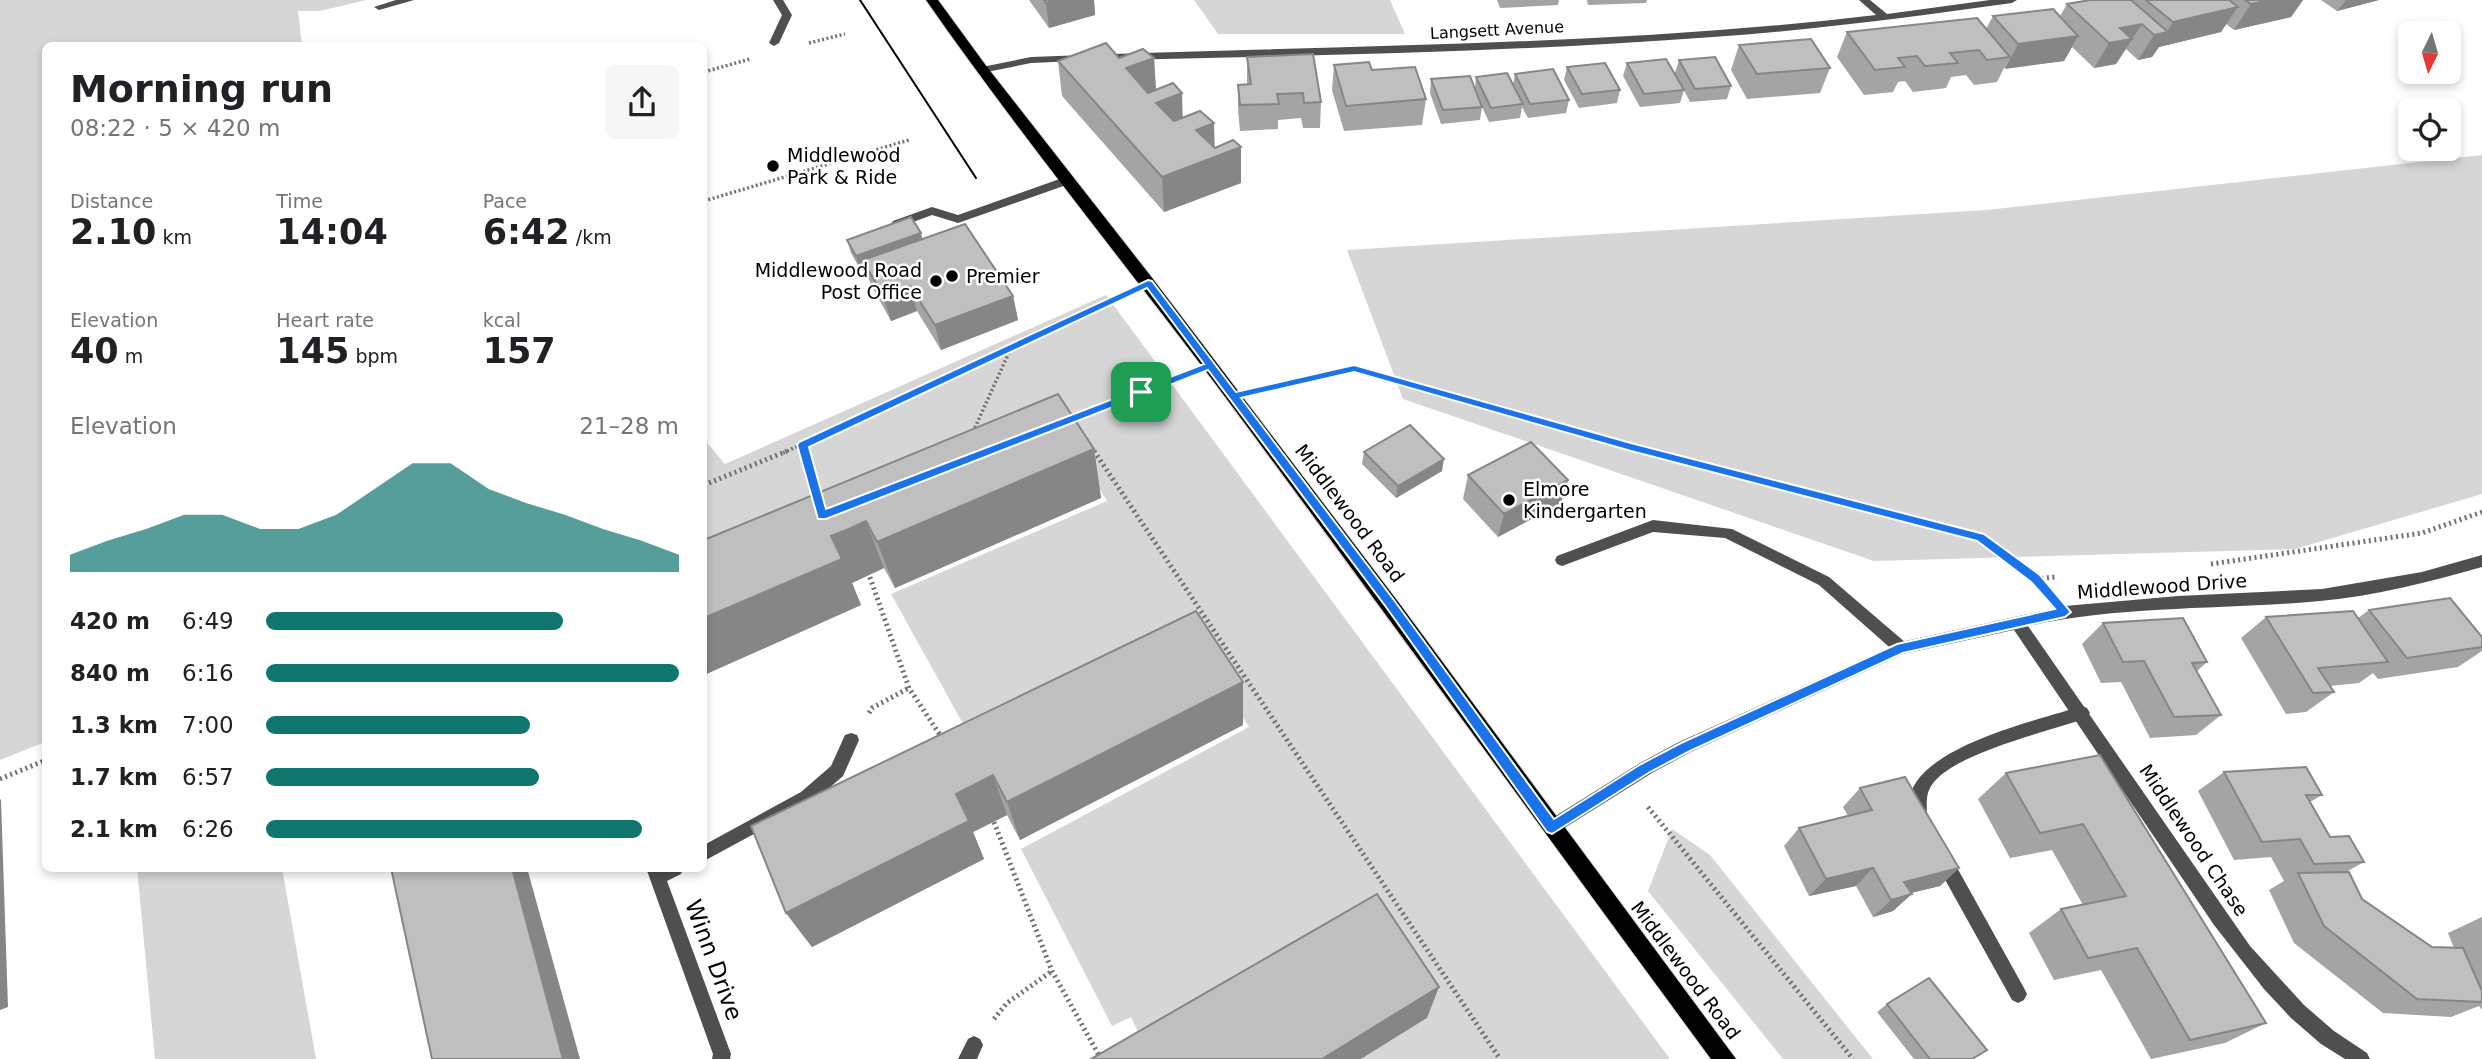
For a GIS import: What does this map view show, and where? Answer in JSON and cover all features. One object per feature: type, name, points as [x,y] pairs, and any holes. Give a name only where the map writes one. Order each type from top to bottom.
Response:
[{"type":"main road","name":"Middlewood Road","points":[[932,0],[982,70],[1148,283],[1390,604],[1724,1059]]},
{"type":"street","points":[[379,7],[409,0]]},
{"type":"street","points":[[775,43],[788,15],[778,0]]},
{"type":"street","points":[[1864,0],[1886,18]]},
{"type":"street","name":"Langsett Avenue","points":[[982,70],[1042,60],[1425,49],[1672,37],[1886,18],[2012,0]]},
{"type":"street","points":[[885,229],[932,211],[958,219],[1068,180]]},
{"type":"street","points":[[1562,560],[1653,526],[1727,533],[1824,581],[1901,648]]},
{"type":"street","name":"Middlewood Drive","points":[[1552,827],[1685,747],[1901,648],[2065,612],[2178,602],[2322,596],[2422,578],[2482,561]]},
{"type":"street","name":"Middlewood Chase","points":[[2016,621],[2082,713],[2221,920],[2286,1002],[2339,1046],[2361,1059]]},
{"type":"street","points":[[2018,994],[1919,817],[1918,796],[1927,779],[1950,759],[2082,713]]},
{"type":"street","points":[[707,851],[807,797],[837,771],[851,740]]},
{"type":"street","name":"Winn Drive","points":[[656,873],[722,1054],[721,1059]]},
{"type":"path","points":[[707,200],[909,140]]},
{"type":"path","points":[[829,153],[834,163]]},
{"type":"path","points":[[707,484],[803,445],[1148,283]]},
{"type":"path","points":[[970,439],[1011,347]]},
{"type":"path","points":[[1060,423],[1210,366]]},
{"type":"path","points":[[1233,396],[1354,368],[1631,447],[1980,537],[2035,579],[2065,612]]},
{"type":"path","points":[[1072,418],[1080,430]]},
{"type":"path","points":[[1087,441],[1500,1059]]},
{"type":"path","points":[[803,445],[819,504]]},
{"type":"path","points":[[2197,565],[2422,533],[2482,512]]},
{"type":"path","points":[[864,565],[909,688],[943,740]]},
{"type":"path","points":[[2035,579],[2062,577]]},
{"type":"path","points":[[851,740],[872,708],[909,688]]},
{"type":"path","points":[[0,779],[42,762]]},
{"type":"path","points":[[1626,781],[1853,1059]]},
{"type":"path","points":[[988,811],[1052,971],[1101,1059]]},
{"type":"path","points":[[971,1052],[1007,1003],[1052,971]]},
{"type":"shaded area","points":[[0,0],[366,0],[320,11],[298,11],[302,42],[42,42],[42,743],[0,760]]},
{"type":"shaded area","points":[[1194,0],[1390,0],[1405,34],[1218,34]]},
{"type":"shaded area","points":[[2482,155],[2482,494],[2295,549],[1874,561],[1403,399],[1347,250],[1986,210],[2428,161],[2461,161],[2461,157]]},
{"type":"shaded area","points":[[1106,295],[1670,1059],[1361,1059],[1427,1018],[1150,1058],[1131,1017],[1112,1026],[1021,849],[1249,727],[1185,629],[966,729],[891,594],[1107,501],[1058,420],[707,559],[707,443],[725,464]]},
{"type":"shaded area","points":[[1672,829],[1710,855],[1873,1059],[1783,1059],[1648,891]]},
{"type":"shaded area","points":[[137,872],[283,872],[316,1059],[155,1059]]},
{"type":"building","points":[[2090,0],[2131,0],[2168,32],[2154,35],[2142,24],[2120,28],[2132,39],[2109,43],[2067,4]]},
{"type":"building","points":[[2146,0],[2229,0],[2238,7],[2173,22]]},
{"type":"building","points":[[2245,0],[2271,0],[2251,4]]},
{"type":"building","points":[[2053,9],[2078,36],[2018,44],[1993,16]]},
{"type":"building","points":[[1977,18],[2010,57],[1987,60],[1979,50],[1950,53],[1958,63],[1925,66],[1917,56],[1898,58],[1905,67],[1875,70],[1847,32]]},
{"type":"building","points":[[1811,39],[1830,68],[1757,74],[1739,45]]},
{"type":"building","points":[[1106,43],[1119,58],[1143,49],[1154,58],[1126,68],[1148,93],[1173,83],[1182,93],[1156,103],[1174,121],[1200,111],[1214,123],[1196,130],[1215,148],[1233,140],[1241,147],[1162,177],[1058,61]]},
{"type":"building","points":[[1313,54],[1321,102],[1304,103],[1303,93],[1277,94],[1279,104],[1240,105],[1238,85],[1251,84],[1247,57]]},
{"type":"building","points":[[1715,57],[1731,86],[1695,89],[1679,60]]},
{"type":"building","points":[[1666,59],[1684,90],[1644,94],[1627,63]]},
{"type":"building","points":[[1369,62],[1372,70],[1415,67],[1426,99],[1346,106],[1334,65]]},
{"type":"building","points":[[1605,63],[1620,90],[1582,94],[1567,67]]},
{"type":"building","points":[[1553,69],[1569,100],[1530,104],[1515,74]]},
{"type":"building","points":[[1507,73],[1523,104],[1491,108],[1476,77]]},
{"type":"building","points":[[1470,76],[1482,107],[1443,110],[1431,79]]},
{"type":"building","points":[[911,217],[921,233],[856,256],[847,240]]},
{"type":"building","points":[[965,224],[1013,296],[935,325],[910,286],[883,296],[863,260]]},
{"type":"building","points":[[1058,394],[1094,449],[877,542],[866,521],[831,536],[842,559],[707,617],[707,539]]},
{"type":"building","points":[[1410,425],[1444,459],[1398,486],[1364,452]]},
{"type":"building","points":[[1531,442],[1568,480],[1504,514],[1468,475]]},
{"type":"building","points":[[2450,598],[2482,637],[2482,647],[2407,658],[2369,610]]},
{"type":"building","points":[[1196,611],[1243,682],[1007,802],[993,775],[956,794],[969,821],[786,913],[751,826]]},
{"type":"building","points":[[2353,611],[2388,662],[2318,668],[2334,692],[2313,693],[2266,617]]},
{"type":"building","points":[[2183,618],[2207,662],[2192,663],[2221,715],[2174,717],[2144,661],[2123,662],[2103,623]]},
{"type":"building","points":[[2100,755],[2266,1023],[2190,1040],[2137,948],[2088,958],[2061,909],[2126,896],[2083,824],[2040,833],[2006,773]]},
{"type":"building","points":[[2306,767],[2322,795],[2306,795],[2330,837],[2349,836],[2364,862],[2314,864],[2300,839],[2262,842],[2224,772]]},
{"type":"building","points":[[1905,777],[1959,868],[1904,882],[1912,894],[1891,900],[1873,868],[1826,879],[1799,828],[1872,810],[1860,788]]},
{"type":"building","points":[[392,872],[513,872],[563,1059],[432,1059]]},
{"type":"building","points":[[2349,872],[2362,899],[2432,947],[2463,948],[2482,991],[2482,1002],[2417,999],[2324,926],[2298,873]]},
{"type":"building","points":[[1377,894],[1439,987],[1322,1059],[1091,1059]]},
{"type":"building","points":[[1929,978],[1987,1050],[1972,1059],[1930,1059],[1887,1004]]},
{"type":"tram line","points":[[860,0],[976,178]]},
{"type":"place","name":"Middlewood Park & Ride","points":[[773,166]]},
{"type":"place","name":"Premier","points":[[952,276]]},
{"type":"place","name":"Middlewood Road Post Office","points":[[936,281]]},
{"type":"place","name":"Elmore Kindergarten","points":[[1509,500]]},
{"type":"route","points":[[1148,283],[1233,396],[1354,368],[1631,447],[1980,537],[2035,579],[2065,612],[1901,648],[1685,747],[1646,768],[1552,827],[1390,604],[1210,366],[1141,392],[822,516],[803,445],[1148,283]]}]
